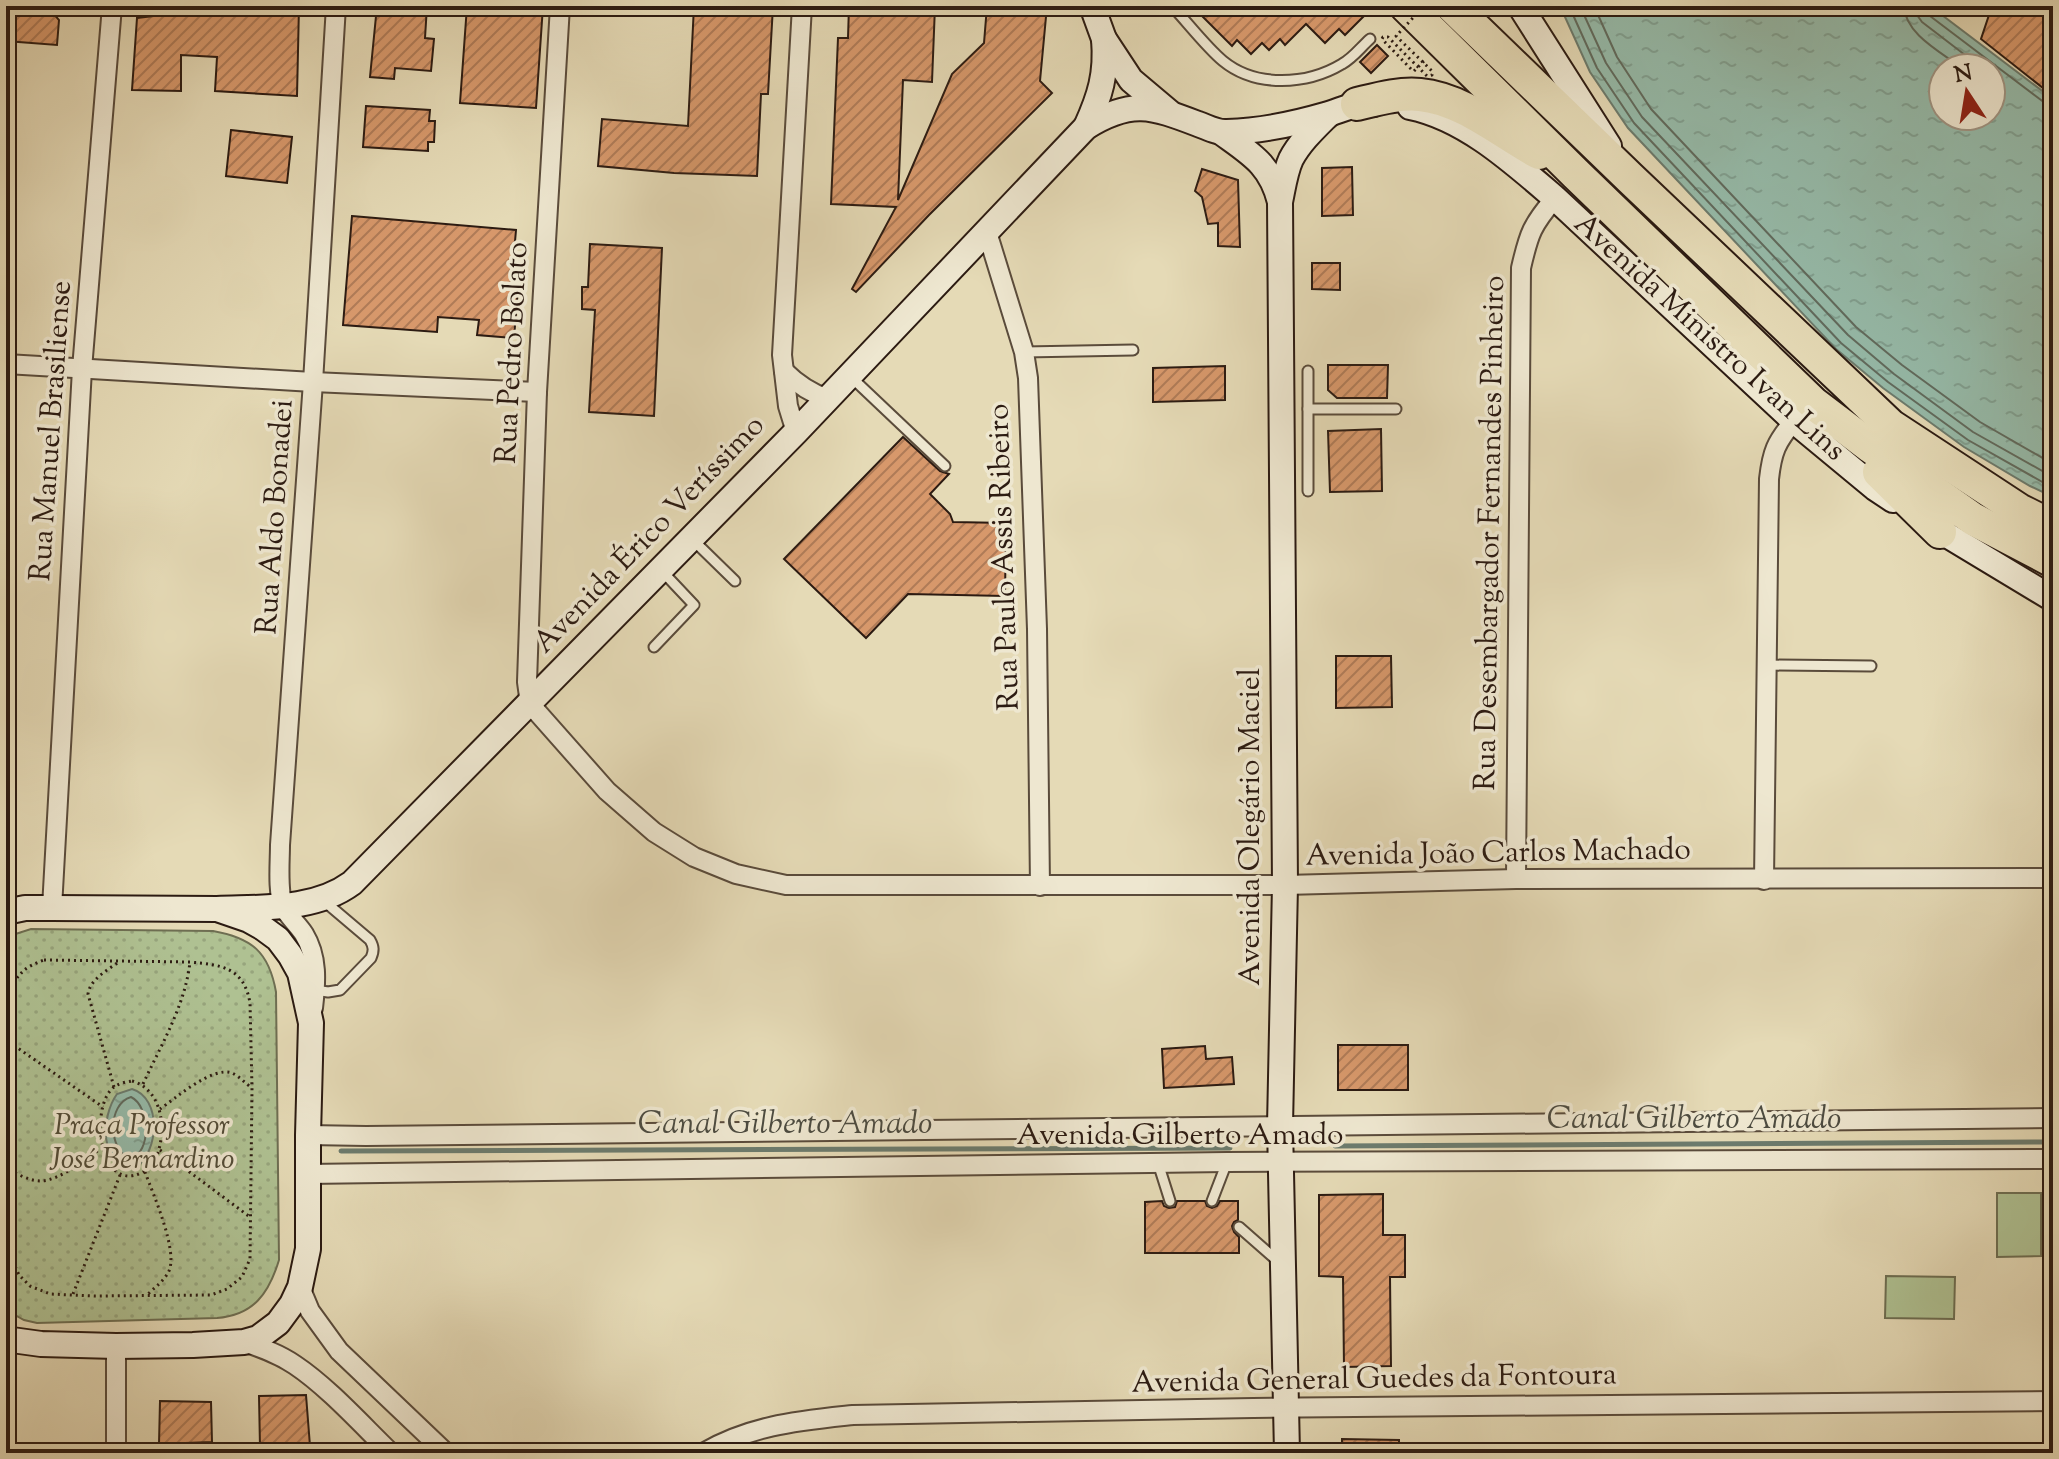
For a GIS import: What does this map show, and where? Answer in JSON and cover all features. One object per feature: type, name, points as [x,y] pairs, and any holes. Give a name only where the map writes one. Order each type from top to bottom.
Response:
[{"type":"highway","name":"Avenida Ministro Ivan Lins","points":[[1406,6],[1566,186],[1804,412],[1871,447],[1973,519],[2053,561]]},
{"type":"highway","name":"Avenida Ministro Ivan Lins","points":[[1452,6],[1891,426],[2019,510],[2053,527]]},
{"type":"highway","points":[[1343,109],[1398,95],[1419,95],[1454,104],[1510,137],[1566,186]]},
{"type":"highway","points":[[1804,412],[1871,464],[1940,532]]},
{"type":"main road","points":[[1092,6],[1104,39],[1131,80],[1171,114]]},
{"type":"main road","points":[[1520,6],[1630,178]]},
{"type":"main road","points":[[1086,127],[1102,85],[1106,57],[1104,39]]},
{"type":"main road","points":[[1086,127],[1120,110],[1150,108],[1222,133],[1270,128],[1343,109]]},
{"type":"main road","name":"Avenida Olegário Maciel","points":[[1280,202],[1286,172],[1301,144],[1343,109]]},
{"type":"main road","name":"Avenida Érico Veríssimo","points":[[217,909],[283,906],[322,899],[352,883],[796,432],[1086,127]]},
{"type":"main road","name":"Avenida Olegário Maciel","points":[[1222,133],[1263,165],[1277,186],[1280,202],[1285,885],[1280,1163],[1287,1453]]},
{"type":"main road","points":[[1940,532],[2053,599]]},
{"type":"main road","points":[[7,911],[52,908],[217,909],[249,920],[278,939],[290,955],[300,973],[311,1023],[308,1249],[300,1287],[278,1323],[258,1338],[244,1342],[116,1346],[41,1344],[8,1339]]},
{"type":"street","name":"Rua Manuel Brasiliense","points":[[52,908],[82,369],[112,6]]},
{"type":"street","name":"Rua Aldo Bonadei","points":[[283,906],[280,845],[336,6]]},
{"type":"street","name":"Rua Pedro Bolato","points":[[530,704],[527,682],[537,392],[560,6]]},
{"type":"street","points":[[796,432],[788,406],[782,355],[802,6]]},
{"type":"street","name":"Rua Desembargador Fernandes Pinheiro","points":[[1516,879],[1521,268],[1535,221],[1566,186]]},
{"type":"street","name":"Rua Paulo Assis Ribeiro","points":[[987,232],[1024,352],[1028,378],[1037,629],[1040,886]]},
{"type":"street","points":[[6,364],[537,392]]},
{"type":"street","points":[[784,371],[798,385],[828,399]]},
{"type":"street","points":[[1764,880],[1769,479],[1771,456],[1781,436],[1804,412]]},
{"type":"street","name":"Avenida João Carlos Machado","points":[[530,704],[607,791],[654,832],[694,857],[736,874],[786,885],[1285,885],[1516,879],[2053,878]]},
{"type":"street","points":[[283,906],[305,936],[313,955],[316,976],[311,1023]]},
{"type":"street","name":"Avenida Gilberto Amado","points":[[308,1135],[2053,1118]]},
{"type":"street","name":"Avenida Gilberto Amado","points":[[307,1174],[1227,1162],[2053,1159]]},
{"type":"street","points":[[300,1287],[310,1311],[339,1351],[446,1453]]},
{"type":"street","points":[[244,1342],[295,1365],[391,1453]]},
{"type":"street","points":[[116,1346],[116,1453]]},
{"type":"street","name":"Avenida General Guedes da Fontoura","points":[[703,1453],[729,1439],[787,1422],[853,1415],[2053,1401]]},
{"type":"lane","points":[[1172,6],[1224,62],[1273,82],[1306,78],[1333,69],[1370,39]]},
{"type":"lane","points":[[1024,352],[1133,350]]},
{"type":"lane","points":[[1308,371],[1308,491]]},
{"type":"lane","points":[[850,376],[945,466]]},
{"type":"lane","points":[[1308,409],[1396,409]]},
{"type":"lane","points":[[1282,451],[1308,451]]},
{"type":"lane","points":[[692,539],[735,581]]},
{"type":"lane","points":[[654,647],[694,605],[661,570]]},
{"type":"lane","points":[[1766,664],[1871,666]]},
{"type":"lane","points":[[315,990],[340,990],[371,958],[373,952],[370,940],[322,899]]},
{"type":"lane","points":[[1212,1201],[1227,1162]]},
{"type":"lane","points":[[1158,1163],[1170,1201]]},
{"type":"lane","points":[[1239,1227],[1282,1265]]},
{"type":"path","points":[[1411,69],[1382,39],[1388,37],[1427,76],[1432,75],[1432,71],[1396,36],[1424,6]]},
{"type":"path","points":[[44,960],[190,962],[226,967],[242,981],[248,992],[252,1088],[250,1259],[242,1277],[227,1289],[211,1295],[146,1297],[50,1294],[30,1286],[19,1275],[11,1257],[8,993],[16,977],[30,965],[44,960]]},
{"type":"path","points":[[114,1087],[88,988],[122,960]]},
{"type":"path","points":[[143,1084],[182,1000],[190,962]]},
{"type":"path","points":[[9,1042],[103,1107]]},
{"type":"path","points":[[159,1110],[217,1072],[231,1073],[252,1088]]},
{"type":"path","points":[[132,1081],[143,1084],[159,1110],[162,1127],[159,1150],[151,1167],[137,1175],[120,1175],[109,1164],[103,1147],[100,1120],[107,1095],[114,1087],[132,1081]]},
{"type":"path","points":[[9,1169],[29,1179],[49,1179],[103,1147]]},
{"type":"path","points":[[159,1150],[250,1217]]},
{"type":"path","points":[[145,1172],[169,1241],[172,1259],[168,1273],[146,1297]]},
{"type":"path","points":[[73,1295],[120,1175]]},
{"type":"green space","name":"Praça Professor José Bernardino","points":[[31,929],[213,931],[248,943],[269,967],[276,992],[279,1260],[265,1292],[250,1307],[217,1318],[37,1323],[6,1310],[6,937]]},
{"type":"green space","points":[[1997,1193],[2041,1193],[2041,1256],[1997,1257]]},
{"type":"green space","points":[[1886,1276],[1955,1277],[1954,1319],[1885,1318]]},
{"type":"water","points":[[1560,6],[1930,6],[1991,52],[1927,52],[1927,132],[2007,132],[2007,64],[2053,99],[2053,497],[1964,447],[1836,349],[1628,128],[1590,72]]},
{"type":"water","points":[[132,1089],[142,1094],[149,1103],[154,1126],[149,1150],[136,1167],[124,1165],[115,1159],[106,1139],[112,1103],[117,1094]]},
{"type":"building","points":[[6,6],[48,7],[59,20],[57,45],[6,41]]},
{"type":"building","points":[[187,6],[299,6],[297,96],[215,91],[217,57],[181,55],[181,91],[132,90],[137,18],[186,12]]},
{"type":"building","points":[[377,6],[427,6],[425,38],[434,39],[431,71],[395,68],[394,79],[370,77]]},
{"type":"building","points":[[467,6],[543,6],[536,108],[460,103]]},
{"type":"building","points":[[694,6],[773,6],[768,94],[761,94],[757,176],[598,166],[602,119],[688,126]]},
{"type":"building","points":[[849,6],[935,6],[932,82],[903,80],[898,200],[952,74],[984,43],[987,6],[1047,6],[1040,81],[1052,93],[856,292],[852,289],[896,207],[831,204],[838,38],[848,38]]},
{"type":"building","points":[[1192,6],[1374,6],[1345,35],[1339,29],[1325,43],[1306,24],[1285,45],[1280,39],[1269,50],[1262,43],[1251,54],[1237,40],[1232,46]]},
{"type":"building","points":[[1992,6],[2053,6],[2053,96],[2007,60],[2007,52],[1997,52],[1981,39]]},
{"type":"building","points":[[1377,45],[1388,56],[1371,73],[1360,62]]},
{"type":"building","points":[[366,106],[430,110],[429,121],[435,121],[434,142],[428,142],[428,151],[363,147]]},
{"type":"building","points":[[231,130],[292,137],[287,183],[226,176]]},
{"type":"building","points":[[1352,167],[1353,215],[1322,216],[1322,168]]},
{"type":"building","points":[[1202,169],[1238,180],[1240,247],[1218,246],[1218,223],[1208,224],[1202,197],[1195,191]]},
{"type":"building","points":[[352,216],[516,230],[512,276],[519,276],[514,338],[477,335],[479,320],[438,317],[437,332],[343,325]]},
{"type":"building","points":[[590,244],[662,248],[654,416],[589,412],[595,310],[582,309],[582,287],[588,287]]},
{"type":"building","points":[[1312,263],[1340,263],[1340,290],[1312,289]]},
{"type":"building","points":[[1328,365],[1388,365],[1387,398],[1337,398],[1328,390]]},
{"type":"building","points":[[1225,366],[1225,400],[1153,402],[1153,368]]},
{"type":"building","points":[[1381,429],[1382,491],[1330,492],[1328,431]]},
{"type":"building","points":[[903,437],[940,471],[949,474],[930,494],[950,514],[953,522],[1006,523],[1005,596],[908,594],[866,638],[784,559]]},
{"type":"building","points":[[1336,656],[1391,656],[1392,707],[1336,708]]},
{"type":"building","points":[[1338,1045],[1408,1045],[1408,1090],[1338,1090]]},
{"type":"building","points":[[1205,1046],[1206,1059],[1232,1057],[1234,1084],[1164,1088],[1162,1049]]},
{"type":"building","points":[[1383,1194],[1383,1235],[1405,1235],[1405,1277],[1390,1277],[1391,1366],[1344,1367],[1343,1277],[1319,1276],[1319,1195]]},
{"type":"building","points":[[1162,1201],[1169,1208],[1175,1207],[1177,1201],[1205,1201],[1212,1208],[1220,1201],[1238,1201],[1238,1220],[1232,1226],[1239,1237],[1239,1253],[1145,1253],[1145,1202]]},
{"type":"building","points":[[306,1395],[310,1446],[260,1447],[259,1396]]},
{"type":"building","points":[[160,1401],[211,1402],[212,1442],[159,1444]]},
{"type":"building","points":[[1342,1439],[1399,1440],[1399,1453],[1342,1453]]},
{"type":"waterway","name":"Canal Gilberto Amado","points":[[1335,1146],[2053,1142]]},
{"type":"waterway","name":"Canal Gilberto Amado","points":[[341,1151],[1230,1148]]}]
